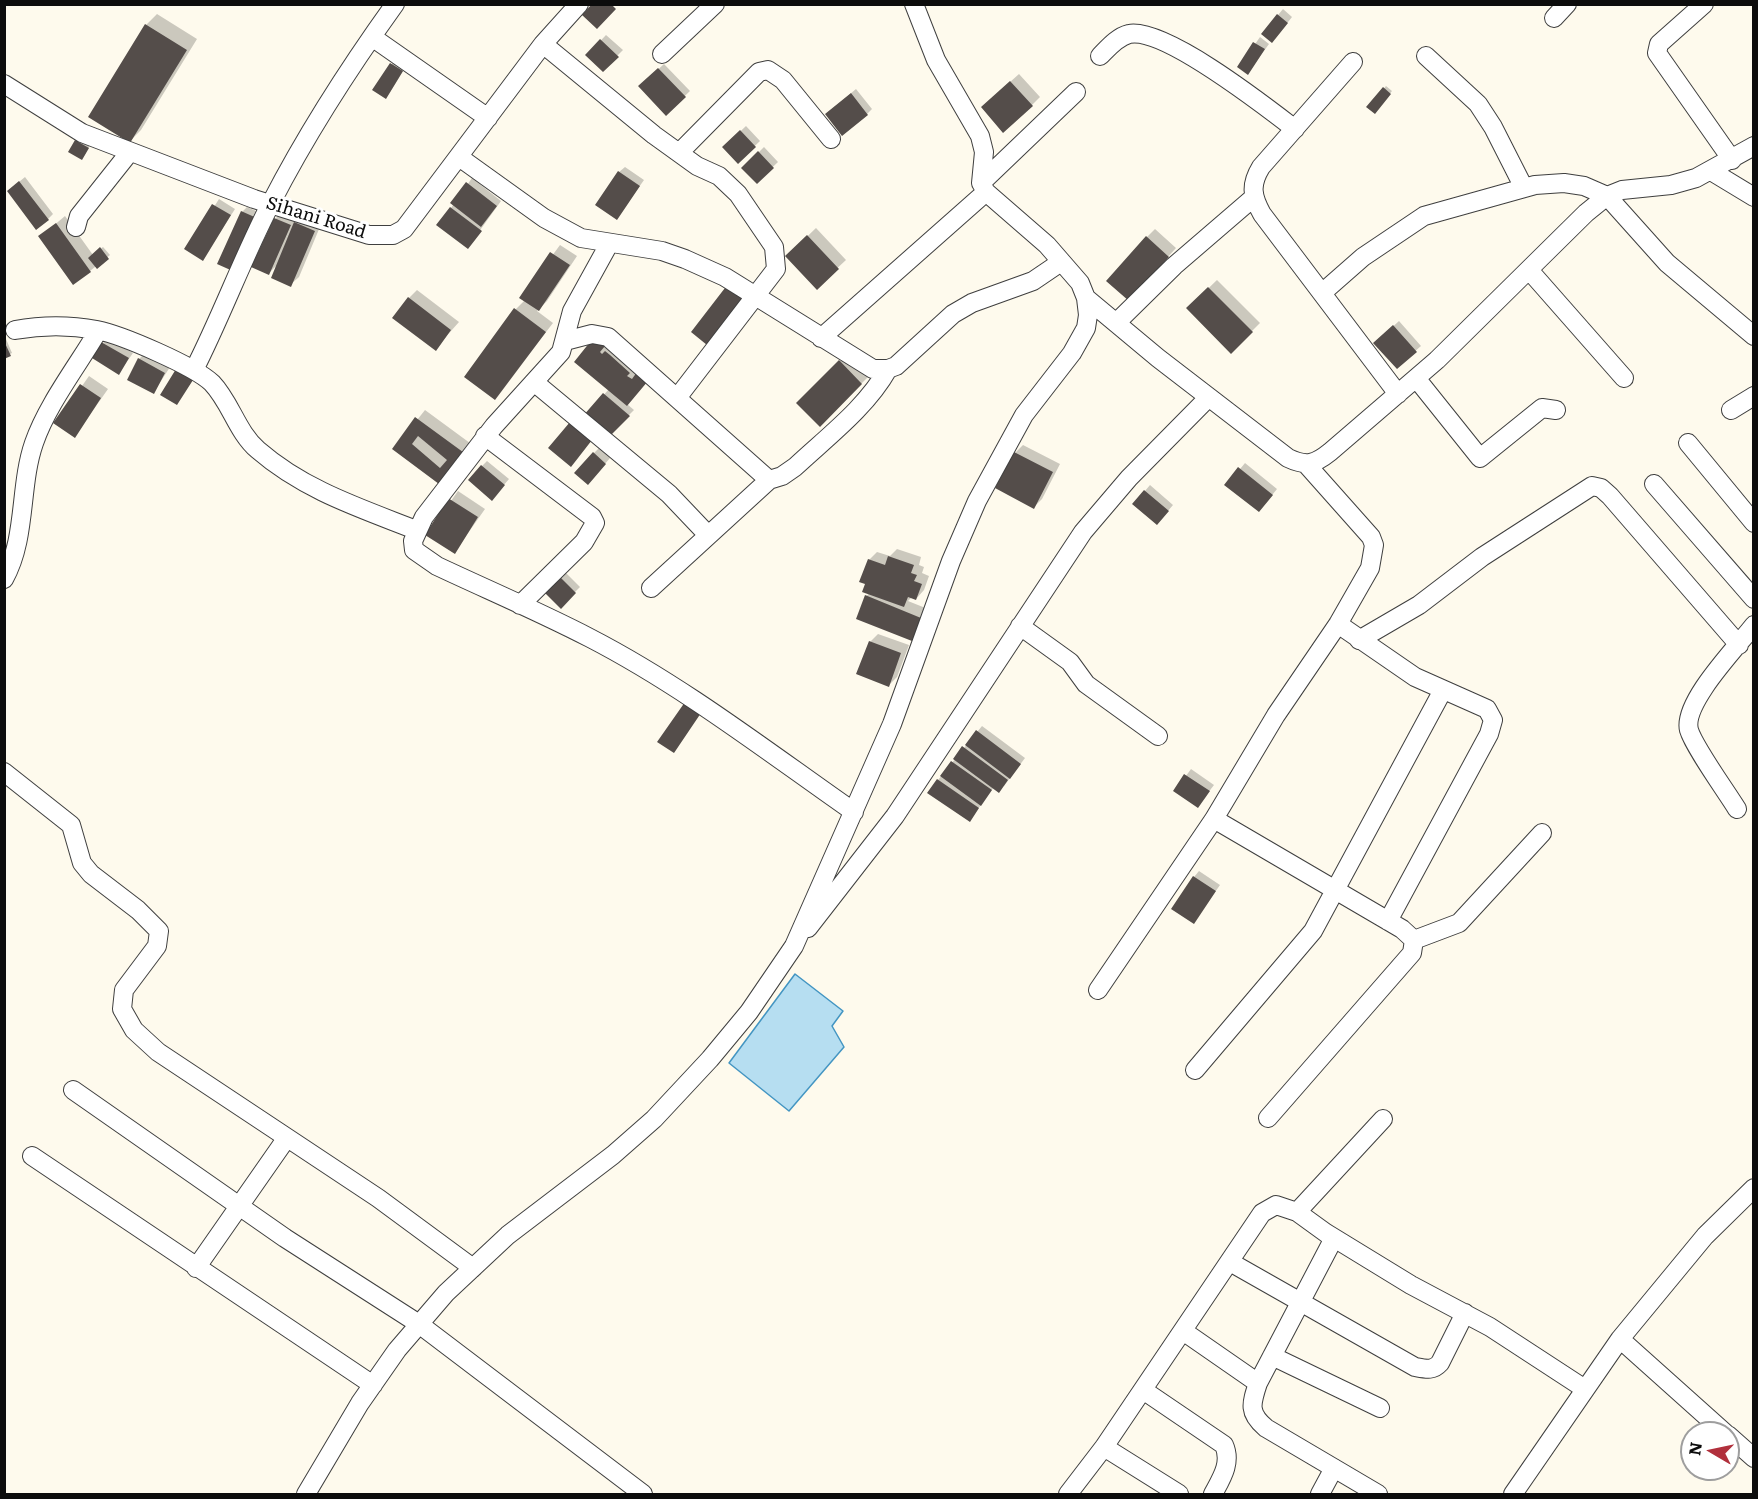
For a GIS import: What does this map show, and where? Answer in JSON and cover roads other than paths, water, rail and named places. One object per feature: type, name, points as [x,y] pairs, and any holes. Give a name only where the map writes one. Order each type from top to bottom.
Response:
[{"type":"street","points":[[194,370],[231,294],[270,204],[334,92],[395,4]]},
{"type":"street","points":[[662,54],[715,4]]},
{"type":"street","points":[[794,946],[892,724],[951,561],[977,501],[1024,415],[1072,353],[1086,328],[1088,315],[1086,298],[1080,283],[1047,245],[984,187],[984,152],[980,136],[936,60],[914,4]]},
{"type":"street","points":[[1554,18],[1567,4]]},
{"type":"street","points":[[1704,4],[1659,44],[1657,53],[1732,160]]},
{"type":"street","name":"Sihani Road","points":[[4,84],[82,133],[129,153],[270,204],[369,235],[393,235],[404,229],[543,44],[577,5]]},
{"type":"street","points":[[1100,56],[1119,38],[1130,34],[1153,37],[1171,45],[1219,75],[1295,129]]},
{"type":"street","points":[[372,37],[489,118]]},
{"type":"street","points":[[543,44],[679,153],[718,176],[738,194],[774,247],[776,269],[757,297],[676,398]]},
{"type":"street","points":[[1426,56],[1482,109],[1506,149],[1524,188]]},
{"type":"street","points":[[1353,62],[1255,177],[1253,198],[1398,394]]},
{"type":"street","points":[[679,153],[759,72],[768,70],[783,80],[831,139]]},
{"type":"street","points":[[821,338],[984,187],[1076,92]]},
{"type":"street","points":[[1307,465],[1316,463],[1330,452],[1416,378],[1586,213],[1607,196],[1622,190],[1671,185],[1711,171],[1754,146]]},
{"type":"street","points":[[76,227],[79,216],[129,153]]},
{"type":"street","points":[[459,157],[543,218],[581,238],[662,251],[686,259],[725,277],[866,366],[888,369],[896,366],[953,314],[972,303],[1033,281],[1061,262]]},
{"type":"street","points":[[1711,171],[1754,197]]},
{"type":"street","points":[[1322,293],[1364,257],[1424,216],[1524,188],[1564,183],[1584,186],[1607,196],[1667,263],[1754,336]]},
{"type":"street","points":[[1116,323],[1174,266],[1253,198]]},
{"type":"street","points":[[609,244],[572,311],[561,352],[485,436],[416,530],[413,541],[414,550],[422,558],[591,639],[657,677],[731,725],[854,812]]},
{"type":"street","points":[[1529,270],[1624,378]]},
{"type":"street","points":[[1086,298],[1288,458],[1307,465],[1366,528],[1374,544],[1370,568],[1338,624],[1276,715],[1214,819],[1098,990]]},
{"type":"street","points":[[15,330],[38,326],[99,330],[194,370],[214,385],[246,438],[282,468],[320,492],[416,530]]},
{"type":"street","points":[[4,579],[17,538],[33,444],[41,426],[99,330]]},
{"type":"street","points":[[565,341],[592,334],[608,337],[768,480]]},
{"type":"street","points":[[651,588],[768,480],[783,476],[795,467],[864,402],[879,386],[888,369]]},
{"type":"street","points":[[1416,378],[1480,458],[1542,408],[1556,410]]},
{"type":"street","points":[[534,382],[669,494],[708,536]]},
{"type":"street","points":[[1731,410],[1754,396]]},
{"type":"street","points":[[306,1494],[373,1385],[397,1350],[419,1324],[508,1235],[613,1155],[654,1119],[710,1059],[749,1012],[794,946],[895,816],[1061,563],[1105,504],[1209,397]]},
{"type":"street","points":[[485,436],[591,517],[595,523],[584,542],[520,605]]},
{"type":"street","points":[[1688,443],[1754,523]]},
{"type":"street","points":[[1654,484],[1754,599]]},
{"type":"street","points":[[1359,639],[1419,605],[1482,557],[1592,486],[1601,488],[1610,496],[1738,645]]},
{"type":"street","points":[[1338,624],[1395,666],[1491,714],[1492,725],[1388,921]]},
{"type":"street","points":[[1737,809],[1692,736],[1688,718],[1700,694],[1754,625]]},
{"type":"street","points":[[1020,626],[1070,662],[1086,684],[1158,736]]},
{"type":"street","points":[[1194,1070],[1303,945],[1443,690]]},
{"type":"street","points":[[4,772],[71,825],[82,864],[152,922],[159,931],[157,946],[122,996],[122,1009],[134,1030],[158,1052],[378,1198],[473,1268]]},
{"type":"street","points":[[1214,819],[1388,921],[1414,940]]},
{"type":"street","points":[[1414,940],[1459,923],[1542,833]]},
{"type":"street","points":[[1268,1118],[1412,953],[1414,940]]},
{"type":"street","points":[[73,1090],[238,1205],[419,1324],[643,1494]]},
{"type":"street","points":[[1297,1212],[1383,1119]]},
{"type":"street","points":[[196,1268],[286,1139]]},
{"type":"street","points":[[32,1156],[373,1385]]},
{"type":"street","points":[[1513,1494],[1620,1339],[1705,1236],[1752,1192]]},
{"type":"street","points":[[1068,1494],[1104,1447],[1268,1208],[1276,1205],[1297,1212],[1334,1238],[1411,1285],[1465,1313],[1585,1389]]},
{"type":"street","points":[[1334,1238],[1258,1383],[1252,1409],[1255,1419],[1378,1494]]},
{"type":"street","points":[[1230,1262],[1300,1304],[1383,1347],[1415,1367],[1428,1370],[1436,1368],[1440,1363],[1465,1313]]},
{"type":"street","points":[[1183,1331],[1258,1383]]},
{"type":"street","points":[[1620,1339],[1712,1421]]},
{"type":"street","points":[[1272,1356],[1380,1408]]},
{"type":"street","points":[[1143,1390],[1224,1445],[1228,1454],[1221,1492]]},
{"type":"street","points":[[1740,1446],[1754,1458]]},
{"type":"street","points":[[1104,1447],[1179,1494]]},
{"type":"street","points":[[1320,1494],[1334,1468]]},
{"type":"water","points":[[795,974],[843,1011],[832,1026],[844,1047],[789,1111],[729,1063]]}]
